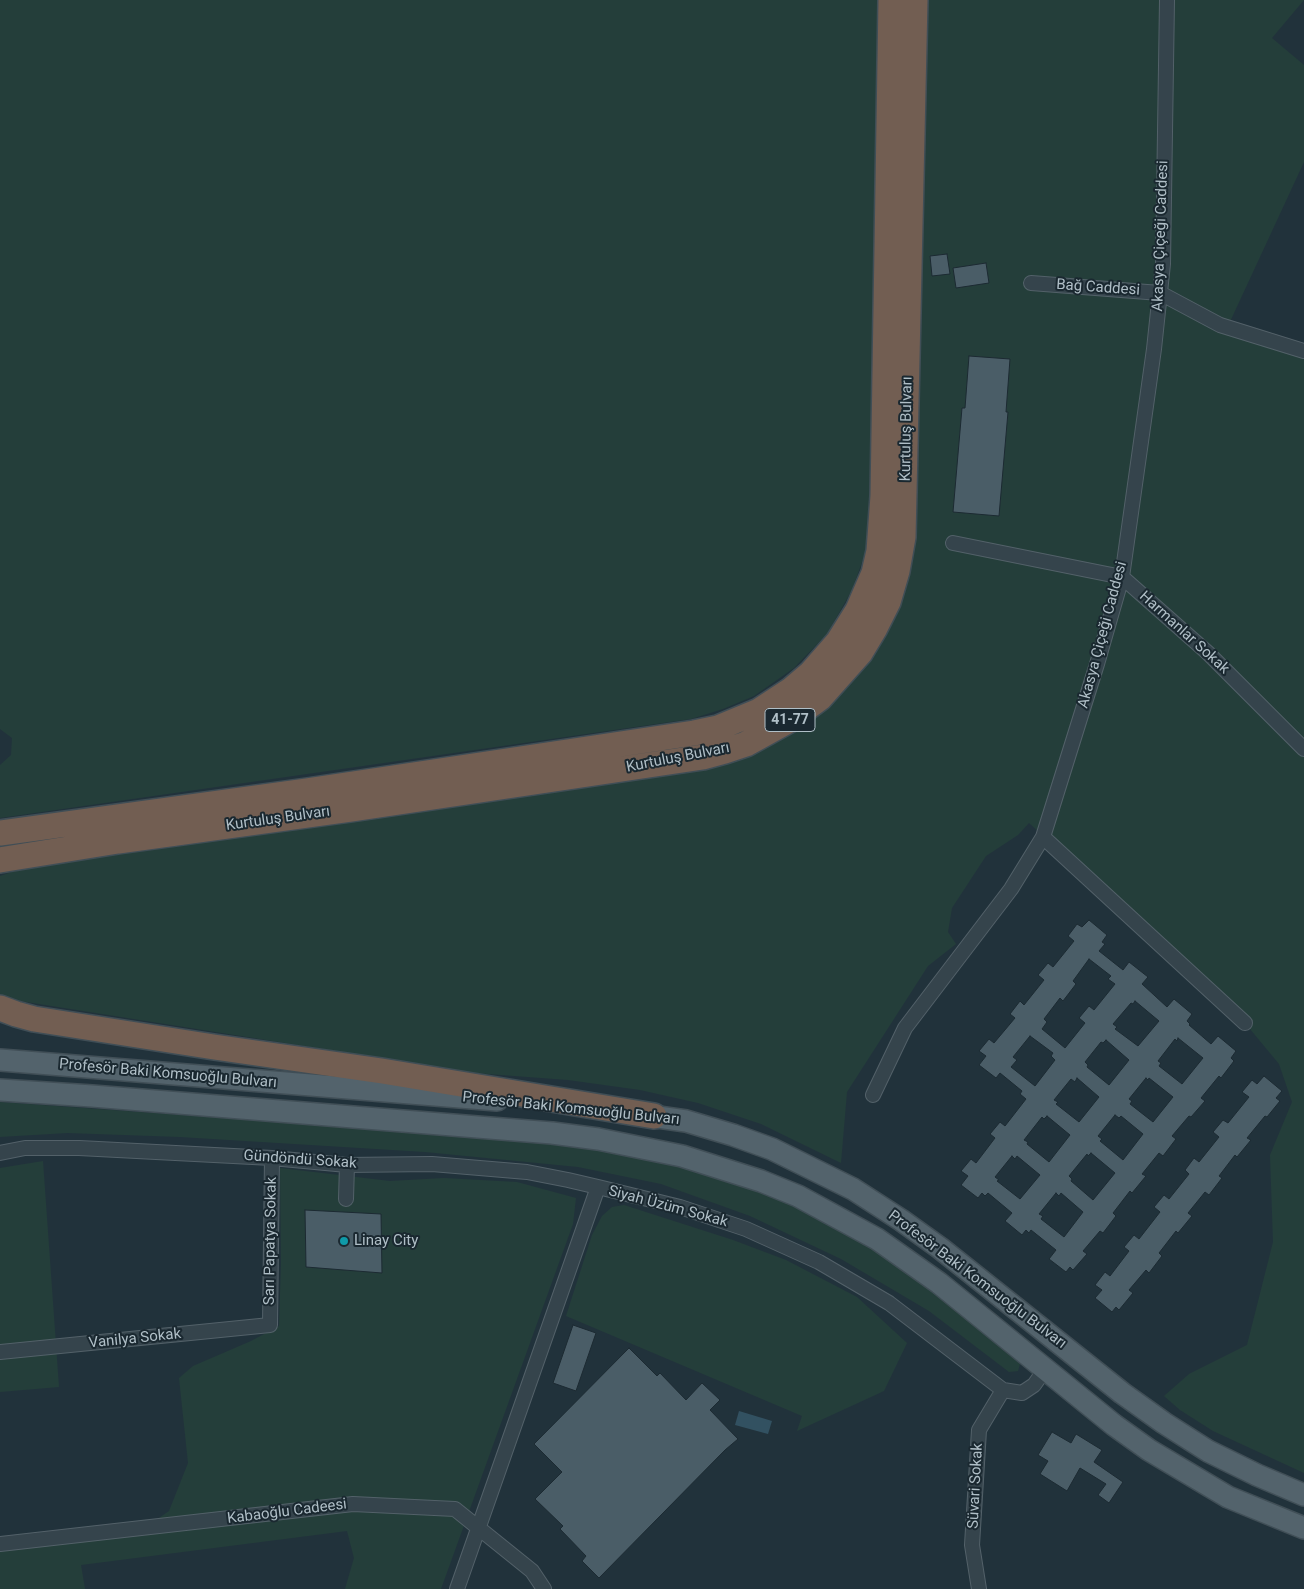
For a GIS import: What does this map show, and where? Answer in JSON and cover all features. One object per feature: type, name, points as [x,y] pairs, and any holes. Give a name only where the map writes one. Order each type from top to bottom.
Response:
[{"type":"highway","name":"Kurtuluş Bulvarı","points":[[44,827],[307,791],[694,733],[718,728],[759,711],[791,690],[811,673],[838,642],[858,610],[874,573],[879,551],[883,496],[891,0]]},
{"type":"highway","name":"Kurtuluş Bulvarı","points":[[46,852],[703,757],[725,752],[746,744],[793,718],[820,698],[860,653],[875,628],[888,602],[904,537],[915,0]]},
{"type":"highway","name":"41-77","points":[[0,833],[44,827]]},
{"type":"highway","points":[[0,839],[44,827]]},
{"type":"highway","name":"41-77","points":[[0,860],[46,852]]},
{"type":"highway","points":[[0,867],[46,852]]},
{"type":"highway","points":[[0,1008],[41,1020],[382,1071],[654,1116]]},
{"type":"main road","name":"Profesör Baki Komsuoğlu Bulvarı","points":[[0,1060],[528,1103],[654,1116],[686,1121],[733,1135],[772,1149],[854,1189],[940,1248],[1122,1393],[1164,1423],[1208,1451],[1304,1495]]},
{"type":"main road","name":"Profesör Baki Komsuoğlu Bulvarı","points":[[0,1090],[552,1134],[598,1140],[682,1156],[761,1181],[789,1192],[877,1239],[940,1283],[1114,1425],[1157,1455],[1228,1496],[1304,1528]]},
{"type":"street","name":"Akasya Çiçeği Caddesi","points":[[873,1095],[905,1028],[1010,889],[1043,837],[1095,673],[1122,577],[1154,348],[1163,264],[1167,0]]},
{"type":"street","name":"Bağ Caddesi","points":[[1031,283],[1160,293],[1220,325],[1304,351]]},
{"type":"street","points":[[953,543],[1122,577]]},
{"type":"street","name":"Harmanlar Sokak","points":[[1122,577],[1208,653],[1304,748]]},
{"type":"street","points":[[1043,837],[1245,1023]]},
{"type":"street","name":"Gündöndü Sokak","points":[[0,1153],[25,1148],[79,1148],[272,1158],[348,1165],[432,1164],[527,1172],[598,1187]]},
{"type":"street","name":"Sarı Papatya Sokak","points":[[270,1325],[272,1158]]},
{"type":"street","points":[[346,1199],[348,1165]]},
{"type":"street","name":"Siyah Üzüm Sokak","points":[[457,1589],[598,1187],[680,1207],[746,1229],[819,1262],[889,1303],[1003,1390]]},
{"type":"street","name":"Vanilya Sokak","points":[[0,1352],[270,1325]]},
{"type":"street","points":[[1003,1390],[1022,1393],[1034,1385],[1046,1368]]},
{"type":"street","name":"Süvari Sokak","points":[[979,1589],[972,1546],[979,1430],[1003,1390]]},
{"type":"street","name":"Kabaoğlu Cadeesi","points":[[0,1544],[353,1504],[455,1508],[532,1571],[544,1589]]},
{"type":"green space","points":[[0,0],[878,0],[871,447],[866,551],[852,590],[827,634],[794,668],[754,696],[723,709],[691,719],[0,818],[0,765],[11,755],[12,738],[0,729]]},
{"type":"green space","points":[[926,0],[1304,0],[1272,38],[1304,65],[1304,162],[1228,326],[1304,351],[1304,1473],[1213,1431],[1180,1410],[1164,1396],[1189,1374],[1247,1345],[1273,1242],[1270,1155],[1292,1102],[1279,1064],[1245,1023],[1029,823],[1018,835],[986,856],[952,908],[948,932],[956,944],[928,966],[847,1092],[841,1163],[761,1124],[698,1103],[640,1090],[568,1080],[474,1073],[20,1001],[0,994],[0,876],[29,866],[159,849],[421,810],[702,765],[878,637]]},
{"type":"green space","points":[[0,1102],[533,1140],[658,1158],[759,1189],[820,1217],[883,1253],[947,1299],[1020,1364],[1018,1371],[1009,1372],[929,1311],[841,1259],[750,1216],[661,1184],[578,1167],[425,1152],[180,1137],[67,1133],[0,1137]]},
{"type":"green space","points":[[43,1161],[59,1387],[0,1392],[0,1168]]},
{"type":"green space","points":[[280,1168],[390,1181],[444,1178],[517,1182],[576,1198],[573,1224],[441,1589],[345,1589],[354,1558],[347,1531],[81,1565],[85,1589],[0,1589],[0,1537],[79,1542],[140,1531],[169,1511],[188,1463],[179,1378],[193,1366],[251,1341],[279,1326],[281,1264]]},
{"type":"green space","points":[[624,1205],[733,1240],[786,1260],[857,1297],[907,1343],[884,1391],[797,1431],[802,1416],[566,1316],[592,1235],[602,1216],[612,1207]]},
{"type":"water","points":[[739,1411],[772,1421],[768,1434],[735,1425]]},
{"type":"building","points":[[947,254],[950,274],[932,276],[930,256]]},
{"type":"building","points":[[986,263],[989,283],[956,288],[953,268]]},
{"type":"building","points":[[969,356],[1010,359],[1006,412],[1008,412],[999,516],[953,512],[962,408],[965,408]]},
{"type":"building","points":[[1089,920],[1107,935],[1102,942],[1105,944],[1099,951],[1123,970],[1129,962],[1148,977],[1142,984],[1167,1007],[1174,999],[1192,1014],[1187,1021],[1189,1025],[1211,1044],[1218,1036],[1236,1051],[1231,1058],[1234,1061],[1221,1078],[1219,1076],[1201,1098],[1205,1101],[1172,1136],[1176,1139],[1163,1156],[1159,1153],[1142,1174],[1146,1176],[1132,1193],[1130,1191],[1113,1213],[1116,1216],[1103,1233],[1100,1231],[1083,1251],[1087,1254],[1073,1270],[1070,1267],[1066,1272],[1049,1259],[1056,1250],[1031,1230],[1029,1233],[1026,1230],[1022,1235],[1005,1221],[1012,1213],[988,1193],[985,1196],[982,1193],[978,1198],[961,1185],[968,1176],[961,1171],[971,1159],[976,1163],[995,1138],[990,1134],[1000,1122],[1005,1126],[1026,1099],[1020,1094],[1022,1091],[1000,1073],[996,1078],[979,1065],[986,1056],[979,1051],[989,1039],[994,1043],[1015,1018],[1010,1014],[1020,1001],[1024,1005],[1044,980],[1038,975],[1048,963],[1053,967],[1074,941],[1068,936],[1077,924],[1082,927]],"holes":[[[1089,959],[1111,976],[1108,979],[1115,984],[1094,1010],[1089,1006],[1079,1018],[1085,1023],[1065,1048],[1042,1029],[1047,1022],[1044,1019],[1060,998],[1063,1001],[1076,984],[1073,981]],[[1135,1001],[1159,1021],[1138,1046],[1115,1029],[1117,1027],[1113,1024],[1131,1003],[1133,1004]],[[1030,1036],[1053,1053],[1051,1056],[1055,1060],[1035,1086],[1011,1067],[1017,1060],[1013,1057]],[[1178,1038],[1203,1058],[1182,1084],[1159,1066],[1161,1063],[1158,1061],[1175,1039],[1177,1041]],[[1106,1040],[1129,1060],[1109,1085],[1087,1067],[1088,1065],[1085,1062],[1101,1042],[1103,1043]],[[1077,1078],[1099,1097],[1079,1122],[1056,1104],[1058,1102],[1054,1100],[1071,1079],[1075,1082]],[[1146,1078],[1148,1080],[1149,1078],[1173,1097],[1153,1122],[1130,1104],[1132,1101],[1129,1099]],[[1115,1115],[1119,1118],[1121,1116],[1143,1134],[1123,1160],[1100,1141],[1102,1139],[1098,1136]],[[1047,1116],[1070,1135],[1049,1162],[1024,1140],[1042,1117],[1044,1119]],[[1091,1153],[1115,1173],[1093,1200],[1071,1181],[1072,1179],[1069,1176],[1087,1154],[1088,1156]],[[1012,1156],[1015,1159],[1017,1156],[1040,1175],[1020,1199],[997,1181],[999,1180],[995,1177]],[[1056,1193],[1059,1196],[1061,1193],[1083,1212],[1064,1237],[1041,1219],[1043,1216],[1039,1214]]]},
{"type":"building","points":[[1264,1076],[1282,1091],[1276,1098],[1280,1101],[1247,1138],[1251,1140],[1237,1157],[1235,1155],[1219,1176],[1222,1178],[1209,1195],[1205,1192],[1188,1213],[1192,1216],[1178,1233],[1176,1231],[1159,1253],[1162,1256],[1149,1273],[1146,1270],[1129,1290],[1133,1293],[1119,1310],[1116,1307],[1112,1312],[1095,1298],[1102,1290],[1095,1285],[1105,1272],[1110,1276],[1129,1251],[1124,1247],[1134,1235],[1139,1239],[1160,1212],[1154,1207],[1164,1195],[1169,1199],[1189,1174],[1185,1170],[1194,1158],[1199,1162],[1219,1137],[1213,1132],[1223,1120],[1228,1123],[1249,1097],[1242,1092],[1252,1080],[1257,1084]]},
{"type":"building","name":"Linay City","points":[[305,1210],[381,1214],[382,1273],[306,1267]]},
{"type":"building","points":[[573,1325],[596,1333],[576,1391],[553,1383]]},
{"type":"building","points":[[629,1348],[657,1376],[660,1373],[686,1400],[702,1383],[720,1400],[710,1410],[738,1439],[599,1578],[582,1561],[586,1556],[560,1529],[563,1526],[535,1499],[562,1472],[534,1444]]},
{"type":"building","points":[[1052,1432],[1071,1443],[1076,1434],[1102,1450],[1094,1462],[1123,1482],[1109,1503],[1098,1495],[1106,1484],[1080,1468],[1067,1491],[1040,1474],[1048,1461],[1038,1455]]},
{"type":"place","name":"Linay City","points":[[344,1241]]}]
